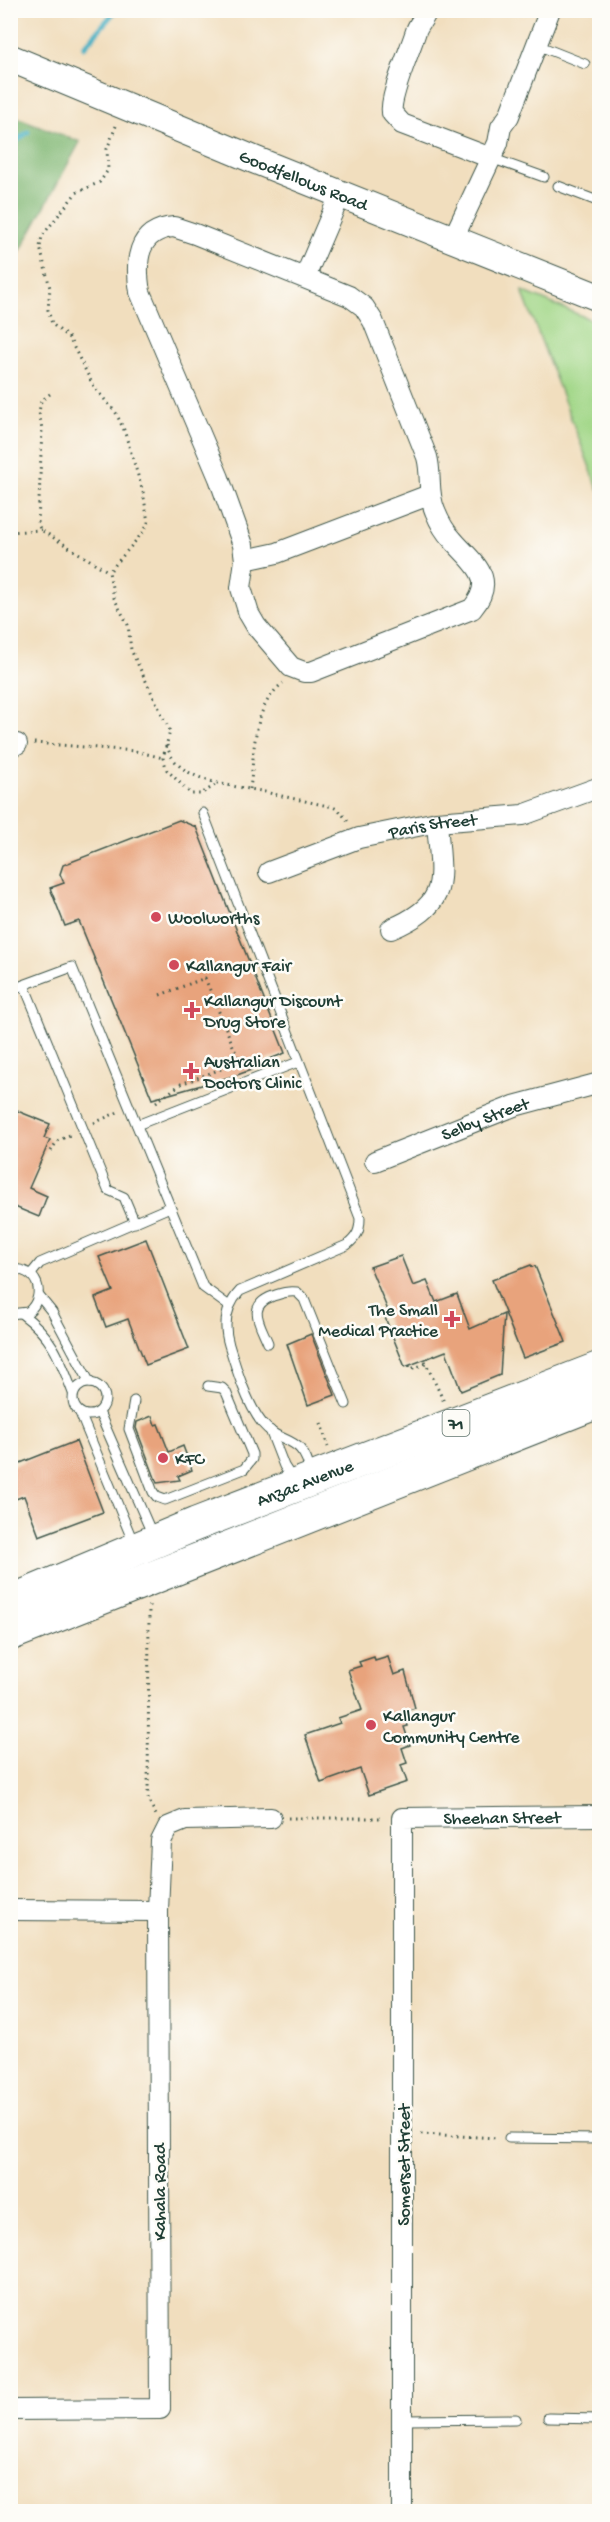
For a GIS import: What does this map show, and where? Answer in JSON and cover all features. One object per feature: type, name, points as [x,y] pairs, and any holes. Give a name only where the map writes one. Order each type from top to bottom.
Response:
[{"type":"highway","name":"Anzac Avenue","points":[[10,1634],[152,1564],[600,1368]]},
{"type":"highway","name":"Anzac Avenue","points":[[311,1495],[600,1401]]},
{"type":"highway","name":"Anzac Avenue","points":[[10,1602],[152,1564]]},
{"type":"street","points":[[428,10],[417,28],[392,98],[392,113],[402,123],[491,158]]},
{"type":"street","points":[[453,239],[491,158],[501,127],[509,116],[550,10]]},
{"type":"street","name":"Goodfellows Road","points":[[10,58],[340,195],[600,298]]},
{"type":"street","points":[[305,277],[340,195]]},
{"type":"street","points":[[174,227],[305,277],[349,296],[364,307],[369,314],[427,456],[429,495],[445,531],[478,566],[483,588],[472,609],[318,671],[297,670],[285,662],[249,614],[241,588],[246,560],[243,545],[219,478],[178,378],[148,314],[138,282],[138,256],[142,246],[154,232],[174,227]]},
{"type":"street","points":[[246,560],[277,553],[429,495]]},
{"type":"street","name":"Paris Street","points":[[269,872],[359,838],[437,822],[524,814],[600,787]]},
{"type":"street","points":[[390,929],[421,914],[436,894],[441,871],[437,822]]},
{"type":"street","name":"Selby Street","points":[[375,1161],[514,1106],[600,1083]]},
{"type":"street","name":"Sheehan Street","points":[[402,1818],[600,1816]]},
{"type":"street","points":[[168,1827],[185,1820],[272,1818]]},
{"type":"street","name":"Somerset Street","points":[[402,1818],[402,2511]]},
{"type":"street","name":"Kahala Road","points":[[10,2410],[159,2409],[158,1911],[161,1841],[168,1827]]},
{"type":"street","points":[[10,1910],[158,1911]]},
{"type":"lane","points":[[537,45],[585,64]]},
{"type":"lane","points":[[491,158],[544,177]]},
{"type":"lane","points":[[558,186],[600,202]]},
{"type":"lane","points":[[203,813],[360,1218],[360,1228],[356,1237],[347,1245],[250,1285],[240,1291],[229,1306],[226,1335],[255,1413],[270,1430],[284,1466],[311,1495]]},
{"type":"lane","points":[[10,990],[72,967],[203,1287],[229,1306]]},
{"type":"lane","points":[[24,985],[108,1190],[124,1197],[135,1223]]},
{"type":"lane","points":[[137,1125],[298,1062]]},
{"type":"lane","points":[[31,1274],[40,1263],[170,1207]]},
{"type":"lane","points":[[10,1270],[19,1269],[31,1274],[36,1280],[39,1296],[52,1312],[90,1383]]},
{"type":"lane","points":[[268,1343],[257,1313],[257,1306],[261,1300],[286,1291],[297,1292],[304,1299],[346,1404]]},
{"type":"lane","points":[[10,1314],[22,1314],[33,1307],[39,1296]]},
{"type":"lane","points":[[22,1314],[53,1344],[73,1394],[74,1407],[80,1413],[152,1564]]},
{"type":"lane","points":[[73,1394],[80,1385],[90,1383],[96,1384],[103,1392],[105,1403],[99,1412],[90,1415],[80,1413]]},
{"type":"lane","points":[[134,1401],[129,1421],[131,1436],[153,1492],[157,1497],[165,1500],[244,1469],[252,1459],[229,1396],[222,1388],[208,1386]]},
{"type":"lane","points":[[99,1412],[152,1564]]},
{"type":"lane","points":[[270,1430],[289,1439],[303,1452],[308,1461],[311,1495]]},
{"type":"lane","points":[[509,2138],[600,2139]]},
{"type":"lane","points":[[548,2418],[600,2419]]},
{"type":"lane","points":[[402,2420],[516,2419]]},
{"type":"path","points":[[109,572],[145,531],[148,522],[143,492],[124,430],[116,413],[98,393],[69,338],[52,324],[48,310],[50,288],[40,247],[42,237],[76,192],[100,182],[108,170],[107,149],[117,126]]},
{"type":"path","points":[[41,530],[38,517],[42,429],[39,412],[41,401],[50,394]]},
{"type":"path","points":[[10,532],[41,530],[109,572],[114,598],[128,625],[130,650],[170,731],[163,758],[167,770],[191,794],[201,794],[216,784]]},
{"type":"path","points":[[250,789],[252,748],[266,701],[297,670]]},
{"type":"path","points":[[14,745],[42,742],[135,751],[163,758]]},
{"type":"path","points":[[167,744],[169,755],[184,769],[216,784],[333,807],[344,815],[359,838]]},
{"type":"path","points":[[160,995],[205,978],[238,1057]]},
{"type":"path","points":[[409,1366],[410,1369],[426,1362],[445,1404]]},
{"type":"path","points":[[321,1423],[324,1437]]},
{"type":"path","points":[[152,1564],[148,1799],[155,1814],[168,1827]]},
{"type":"path","points":[[272,1818],[402,1818]]},
{"type":"path","points":[[417,2134],[509,2138]]},
{"type":"green space","points":[[11,115],[80,142],[11,268]]},
{"type":"green space","points":[[522,291],[599,323],[599,491]]},
{"type":"building","name":"Kallangur Fair","points":[[179,820],[196,827],[285,1053],[250,1067],[251,1070],[237,1075],[152,1099],[79,921],[65,926],[50,888],[64,883],[60,874],[63,865]]},
{"type":"building","points":[[10,1108],[50,1124],[44,1138],[50,1140],[29,1188],[47,1196],[39,1217],[10,1205]]},
{"type":"building","points":[[146,1239],[189,1349],[146,1365],[128,1319],[106,1327],[95,1298],[113,1291],[99,1257]]},
{"type":"building","points":[[401,1256],[413,1286],[427,1281],[436,1302],[457,1294],[470,1329],[504,1314],[500,1375],[461,1391],[446,1351],[405,1367],[384,1315],[389,1313],[370,1267]]},
{"type":"building","points":[[531,1265],[535,1266],[566,1342],[523,1358],[492,1280]]},
{"type":"building","points":[[311,1334],[335,1395],[308,1405],[287,1344]]},
{"type":"building","name":"KFC","points":[[152,1416],[155,1425],[158,1424],[169,1452],[183,1446],[192,1470],[178,1476],[180,1480],[157,1483],[136,1428],[137,1422]]},
{"type":"building","points":[[76,1441],[103,1512],[39,1536],[24,1496],[10,1501],[10,1467]]},
{"type":"building","name":"Kallangur Community Centre","points":[[374,1657],[375,1661],[388,1657],[394,1675],[405,1671],[415,1708],[403,1712],[408,1726],[404,1727],[410,1745],[402,1748],[407,1763],[401,1765],[407,1782],[369,1795],[360,1769],[321,1783],[305,1735],[340,1723],[338,1718],[362,1710],[348,1670],[361,1666],[359,1662]]},
{"type":"waterway","points":[[84,47],[116,10]]},
{"type":"waterway","points":[[10,146],[28,132]]},
{"type":"place","name":"Woolworths","points":[[156,917]]},
{"type":"place","name":"Kallangur Fair","points":[[174,965]]},
{"type":"place","name":"Kallangur Discount Drug Store","points":[[192,1010]]},
{"type":"place","name":"Australian Doctors Clinic","points":[[191,1071]]},
{"type":"place","name":"The Small Medical Practice","points":[[452,1319]]},
{"type":"place","name":"KFC","points":[[163,1458]]},
{"type":"place","name":"Kallangur Community Centre","points":[[371,1725]]}]
